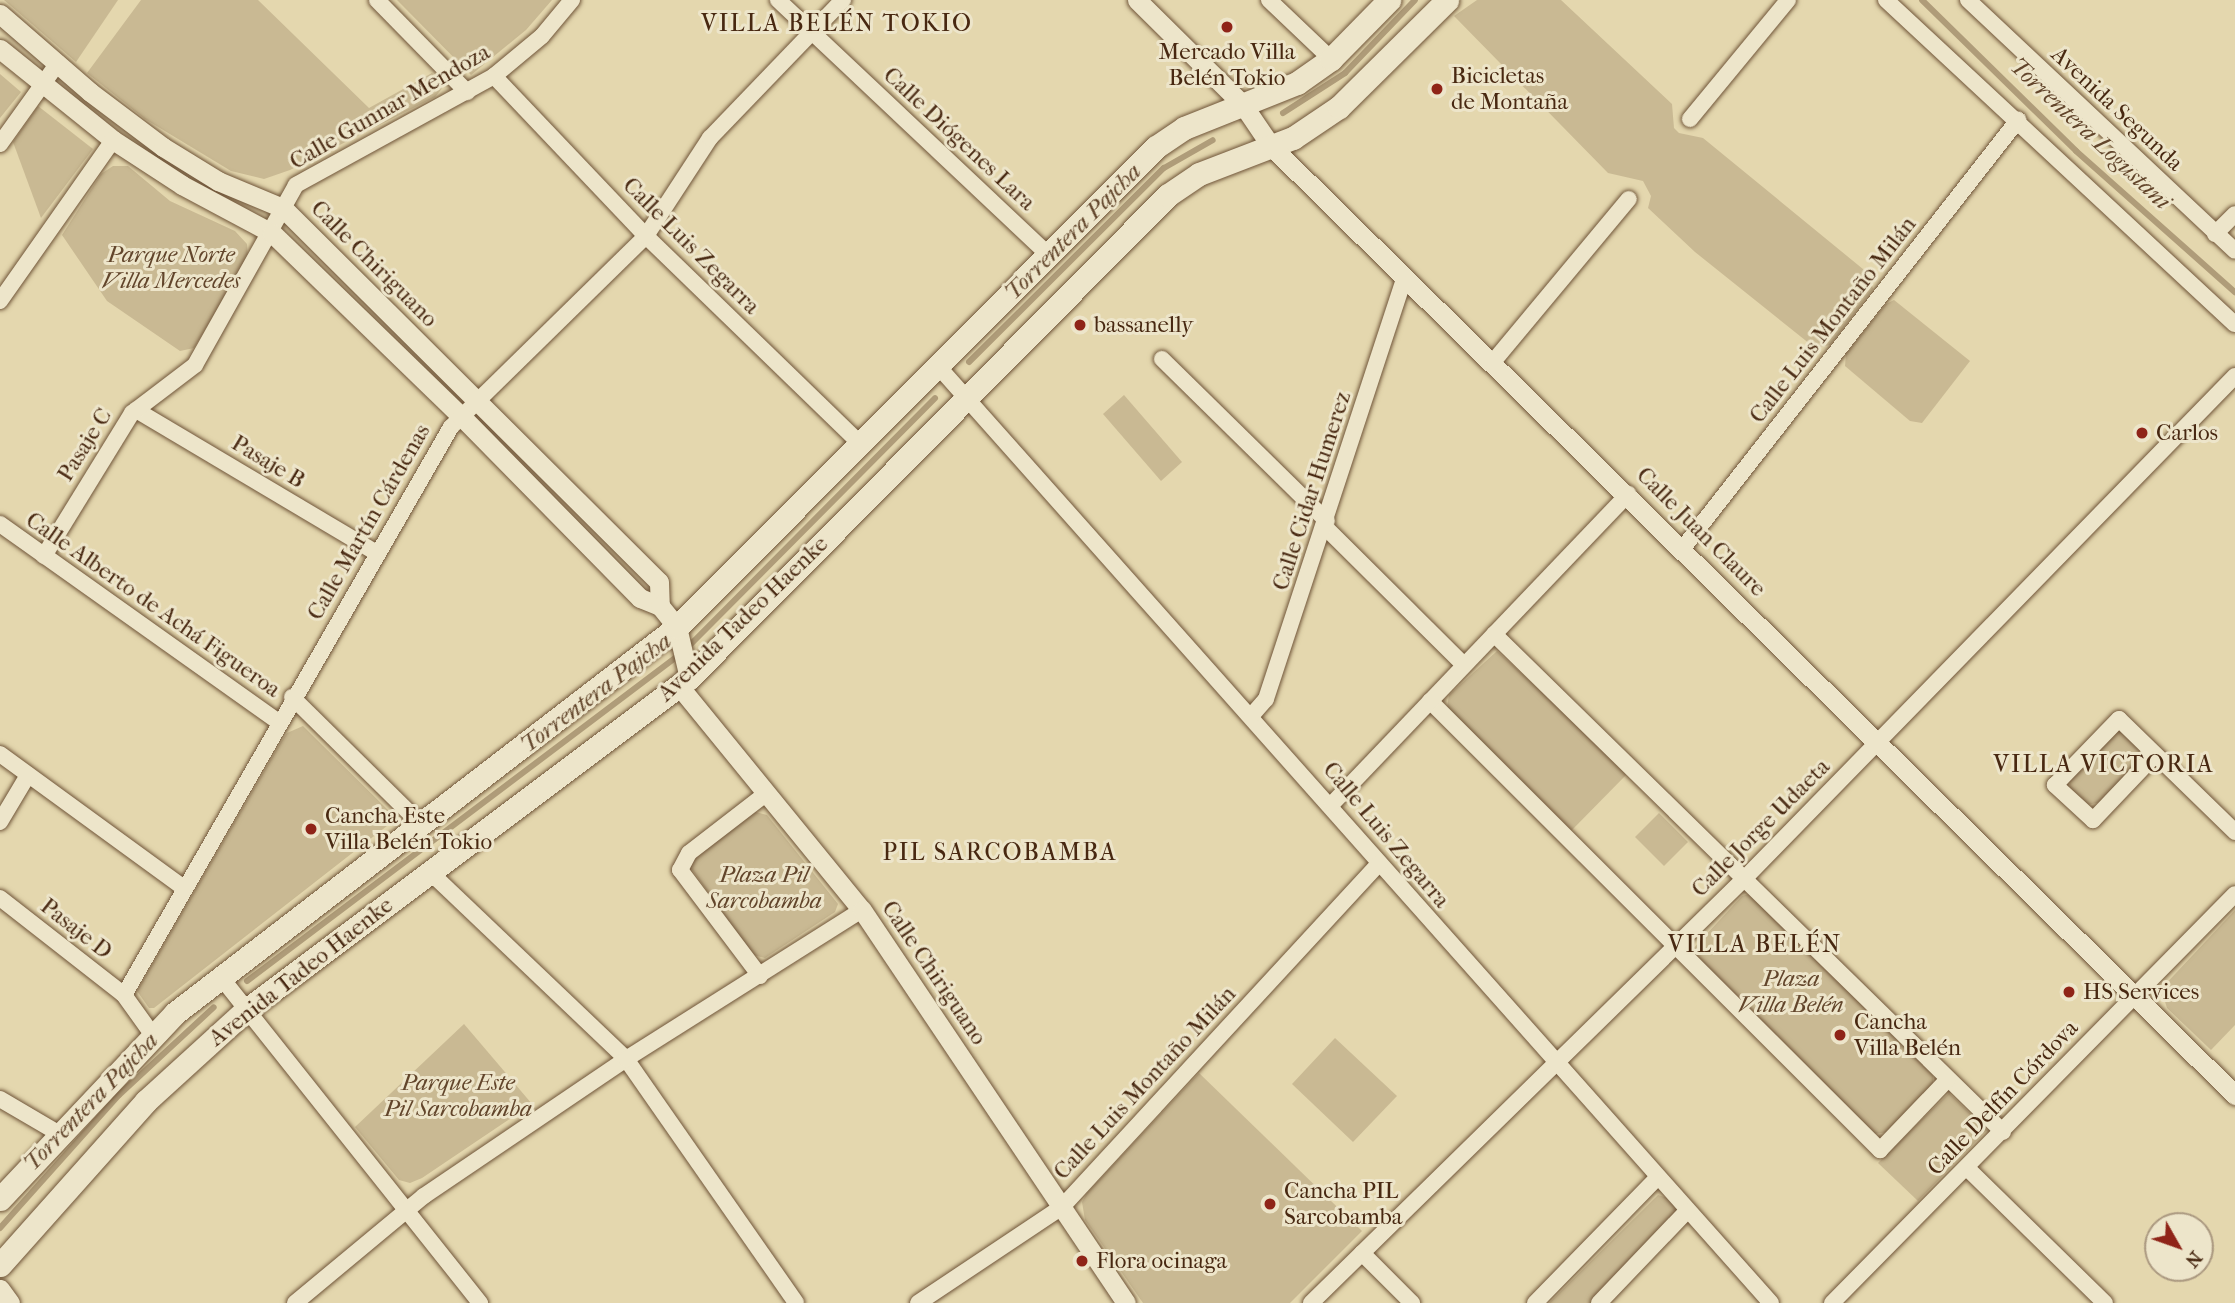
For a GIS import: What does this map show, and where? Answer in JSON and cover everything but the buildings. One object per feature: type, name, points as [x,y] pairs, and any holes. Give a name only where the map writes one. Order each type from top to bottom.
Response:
[{"type":"main road","name":"Avenida Tadeo Haenke","points":[[0,1199],[152,1034],[421,824],[678,635],[937,365],[1156,147],[1184,128],[1297,83],[1331,59],[1389,0]]},
{"type":"main road","name":"Avenida Tadeo Haenke","points":[[0,1265],[146,1101],[243,1007],[431,873],[684,675],[1180,185],[1293,138],[1339,107],[1447,0]]},
{"type":"street","points":[[377,0],[467,92]]},
{"type":"street","name":"Calle Gunnar Mendoza","points":[[272,233],[296,185],[494,76],[542,36],[572,0]]},
{"type":"street","name":"Calle Diógenes Lara","points":[[778,0],[1048,254]]},
{"type":"street","name":"Calle Martín Cárdenas","points":[[124,995],[292,697],[451,427],[480,402],[646,236],[710,138],[843,0]]},
{"type":"street","name":"Calle Juan Claure","points":[[1138,0],[1243,105],[1271,146],[1683,548],[2235,1095]]},
{"type":"street","points":[[1269,0],[1331,59]]},
{"type":"street","points":[[1690,119],[1788,0]]},
{"type":"street","points":[[1886,0],[2235,324]]},
{"type":"street","name":"Avenida Segunda","points":[[1968,0],[2235,251]]},
{"type":"street","name":"Calle Chiriguano","points":[[0,14],[163,147],[218,181],[283,208],[659,582],[660,606],[678,635],[684,675],[767,793],[862,910],[1126,1303]]},
{"type":"street","name":"Calle Chiriguano","points":[[0,49],[113,140],[181,184],[272,233],[462,416],[640,598],[660,606]]},
{"type":"street","points":[[0,144],[58,63]]},
{"type":"street","name":"Calle Luis Zegarra","points":[[494,76],[646,236],[861,444]]},
{"type":"street","name":"Calle Luis Montaño Milán","points":[[1683,548],[2018,120]]},
{"type":"street","points":[[0,301],[113,140]]},
{"type":"street","points":[[1493,362],[1629,199]]},
{"type":"street","points":[[2216,234],[2235,214]]},
{"type":"street","name":"Pasaje C","points":[[44,556],[136,410],[195,365],[272,233]]},
{"type":"street","name":"Calle Cidar Humerez","points":[[1251,715],[1266,699],[1326,524],[1405,277]]},
{"type":"street","points":[[1162,359],[1464,665]]},
{"type":"street","name":"Calle Luis Zegarra","points":[[937,365],[1332,804],[1379,863],[1553,1063],[1771,1303]]},
{"type":"street","name":"Calle Jorge Udaeta","points":[[1311,1303],[1553,1063],[1570,1053],[1676,947],[2235,376]]},
{"type":"street","name":"Pasaje B","points":[[136,410],[377,553]]},
{"type":"street","points":[[1332,804],[1628,494]]},
{"type":"street","name":"Calle Alberto de Achá Figueroa","points":[[0,524],[279,722]]},
{"type":"street","points":[[1494,634],[2003,1132]]},
{"type":"street","name":"Calle Alberto de Achá Figueroa","points":[[292,697],[421,824]]},
{"type":"street","points":[[1430,701],[1880,1150],[1948,1079]]},
{"type":"street","points":[[2155,755],[2093,820],[2055,785],[2119,719],[2235,832]]},
{"type":"street","points":[[0,754],[184,888]]},
{"type":"street","points":[[0,822],[28,775]]},
{"type":"street","points":[[760,976],[680,870],[689,853],[767,793]]},
{"type":"street","name":"Calle Luis Montaño Milán","points":[[918,1303],[1062,1207],[1379,863]]},
{"type":"street","points":[[431,873],[626,1059],[796,1303]]},
{"type":"street","name":"Calle Delfín Córdova","points":[[1832,1303],[2235,894]]},
{"type":"street","name":"Pasaje D","points":[[0,898],[124,995]]},
{"type":"street","points":[[295,1303],[408,1210],[626,1059],[862,910]]},
{"type":"street","points":[[223,979],[480,1303]]},
{"type":"street","points":[[124,995],[152,1034]]},
{"type":"street","points":[[0,1099],[58,1133]]},
{"type":"street","points":[[1967,1168],[2105,1303]]},
{"type":"street","points":[[1535,1303],[1657,1178]]},
{"type":"street","points":[[1599,1303],[1687,1211]]},
{"type":"street","points":[[1362,1253],[1412,1303]]},
{"type":"green space","points":[[4,0],[118,0],[76,62]]},
{"type":"green space","points":[[141,0],[258,0],[369,108],[432,73],[444,86],[435,97],[290,170],[264,179],[231,171],[145,119],[87,73]]},
{"type":"green space","points":[[397,0],[552,0],[526,30],[471,75]]},
{"type":"green space","points":[[1477,0],[1561,0],[1672,104],[1674,128],[1679,133],[1703,138],[1869,274],[1873,289],[1830,345],[1815,348],[1695,252],[1648,208],[1651,196],[1643,181],[1608,173],[1454,16]]},
{"type":"green space","points":[[0,74],[21,92],[0,118]]},
{"type":"green space","name":"Parque Norte Villa Mercedes","points":[[38,106],[93,149],[41,218],[13,142]]},
{"type":"green space","name":"Parque Norte Villa Mercedes","points":[[113,166],[128,166],[170,201],[235,231],[247,244],[248,258],[194,348],[180,351],[107,301],[62,235],[101,174]]},
{"type":"green space","points":[[1894,300],[1970,361],[1922,423],[1910,421],[1845,366],[1846,354],[1886,304]]},
{"type":"green space","points":[[1124,395],[1182,462],[1161,481],[1103,414]]},
{"type":"green space","points":[[1497,651],[1629,772],[1570,832],[1447,708],[1449,695]]},
{"type":"green space","points":[[303,726],[390,812],[392,822],[154,1008],[149,1008],[137,991],[281,742],[287,733]]},
{"type":"green space","points":[[2119,730],[2140,749],[2141,757],[2101,802],[2087,805],[2070,788],[2069,778]]},
{"type":"green space","name":"Plaza Pil Sarcobamba","points":[[752,811],[767,815],[838,904],[835,912],[765,958],[753,955],[688,864]]},
{"type":"green space","points":[[1659,813],[1688,842],[1664,866],[1635,837]]},
{"type":"green space","name":"Plaza Villa Belén","points":[[1749,894],[1933,1075],[1933,1085],[1888,1132],[1874,1134],[1691,951],[1742,896]]},
{"type":"green space","points":[[2235,910],[2235,1025],[2211,1050],[2167,1008],[2161,989]]},
{"type":"green space","name":"Parque Este Pil Sarcobamba","points":[[464,1024],[532,1104],[422,1178],[410,1183],[399,1180],[355,1127]]},
{"type":"green space","points":[[1335,1038],[1397,1096],[1353,1142],[1292,1084]]},
{"type":"green space","points":[[1199,1073],[1362,1231],[1290,1303],[1143,1303],[1085,1220],[1082,1202],[1087,1193]]},
{"type":"green space","points":[[1949,1093],[1987,1130],[1918,1201],[1878,1163]]},
{"type":"green space","points":[[1658,1195],[1671,1199],[1677,1212],[1592,1303],[1549,1303]]},
{"type":"waterway","name":"Torrentera Pajcha","points":[[1283,113],[1345,73],[1415,0]]},
{"type":"waterway","name":"Torrentera Logustani","points":[[1922,0],[2076,151],[2235,292]]},
{"type":"waterway","name":"Torrentera Pajcha","points":[[969,362],[1164,168],[1213,140]]},
{"type":"waterway","name":"Torrentera Pajcha","points":[[687,648],[935,398]]},
{"type":"waterway","name":"Torrentera Pajcha","points":[[247,981],[679,655]]},
{"type":"waterway","name":"Torrentera Pajcha","points":[[0,1228],[119,1095],[214,1007]]},
{"type":"place","name":"Mercado Villa Belén Tokio","points":[[1227,27]]},
{"type":"place","name":"Bicicletas de Montaña","points":[[1437,89]]},
{"type":"place","name":"bassanelly","points":[[1080,325]]},
{"type":"place","name":"Carlos","points":[[2142,433]]},
{"type":"place","name":"Cancha Este Villa Belén Tokio","points":[[311,829]]},
{"type":"place","name":"HS Services","points":[[2069,992]]},
{"type":"place","name":"Cancha Villa Belén","points":[[1840,1035]]},
{"type":"place","name":"Cancha PIL Sarcobamba","points":[[1270,1204]]},
{"type":"place","name":"Flora ocinaga","points":[[1082,1261]]},
{"type":"district","name":"VILLA BELÉN TOKIO","points":[[837,24]]},
{"type":"district","name":"VILLA VICTORIA","points":[[2104,765]]},
{"type":"district","name":"PIL SARCOBAMBA","points":[[1000,853]]},
{"type":"district","name":"VILLA BELÉN","points":[[1755,945]]}]
